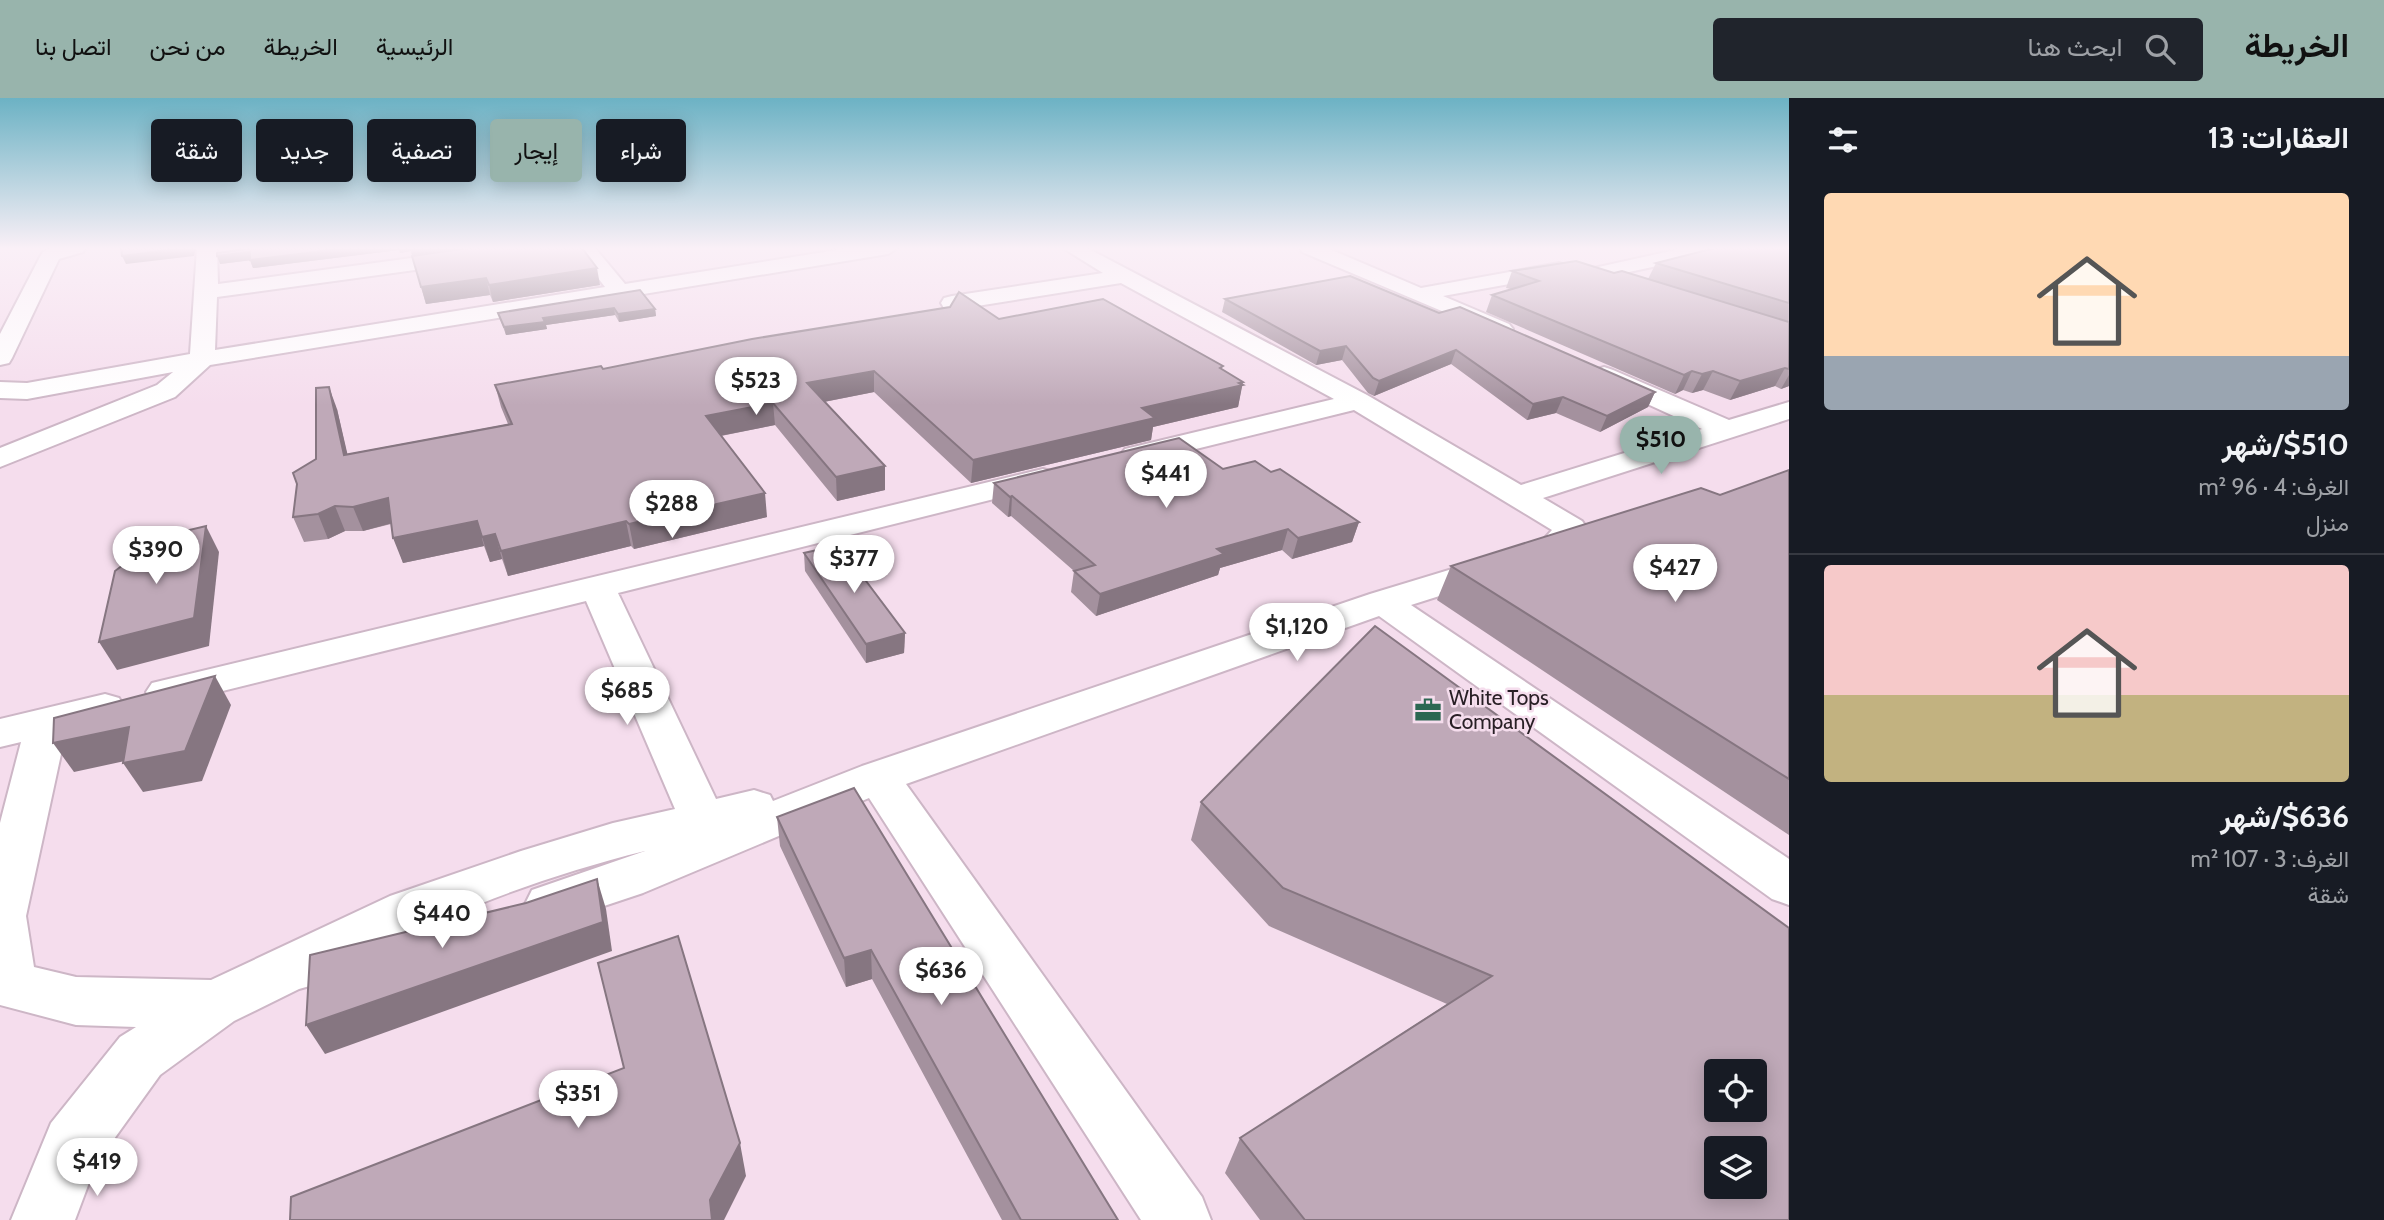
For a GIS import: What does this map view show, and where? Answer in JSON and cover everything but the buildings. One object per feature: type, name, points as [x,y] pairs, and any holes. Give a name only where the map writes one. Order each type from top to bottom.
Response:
[{"type":"street","points":[[0,358],[29,300]]},
{"type":"street","points":[[0,458],[166,391],[202,359],[206,300]]},
{"type":"street","points":[[0,390],[27,391],[202,359],[568,300]]},
{"type":"street","points":[[952,303],[969,300]]},
{"type":"street","points":[[43,1220],[73,1145],[140,1056],[215,1004],[287,969],[536,909],[626,878],[708,832],[878,777],[1382,602],[1553,549],[1571,528],[1358,401],[1169,300]]},
{"type":"street","points":[[1435,300],[1523,339]]},
{"type":"street","points":[[1187,310],[1227,302]]},
{"type":"street","points":[[1586,367],[1726,429]]},
{"type":"street","points":[[0,733],[1358,401]]},
{"type":"street","points":[[1519,496],[1789,410]]},
{"type":"street","points":[[598,587],[708,832]]},
{"type":"street","points":[[1382,602],[1789,886]]},
{"type":"street","points":[[47,722],[1,916],[10,985],[76,1002],[215,1004]]},
{"type":"street","points":[[878,777],[1179,1220]]},
{"type":"place","name":"White Tops Company","points":[[1428,710]]}]
